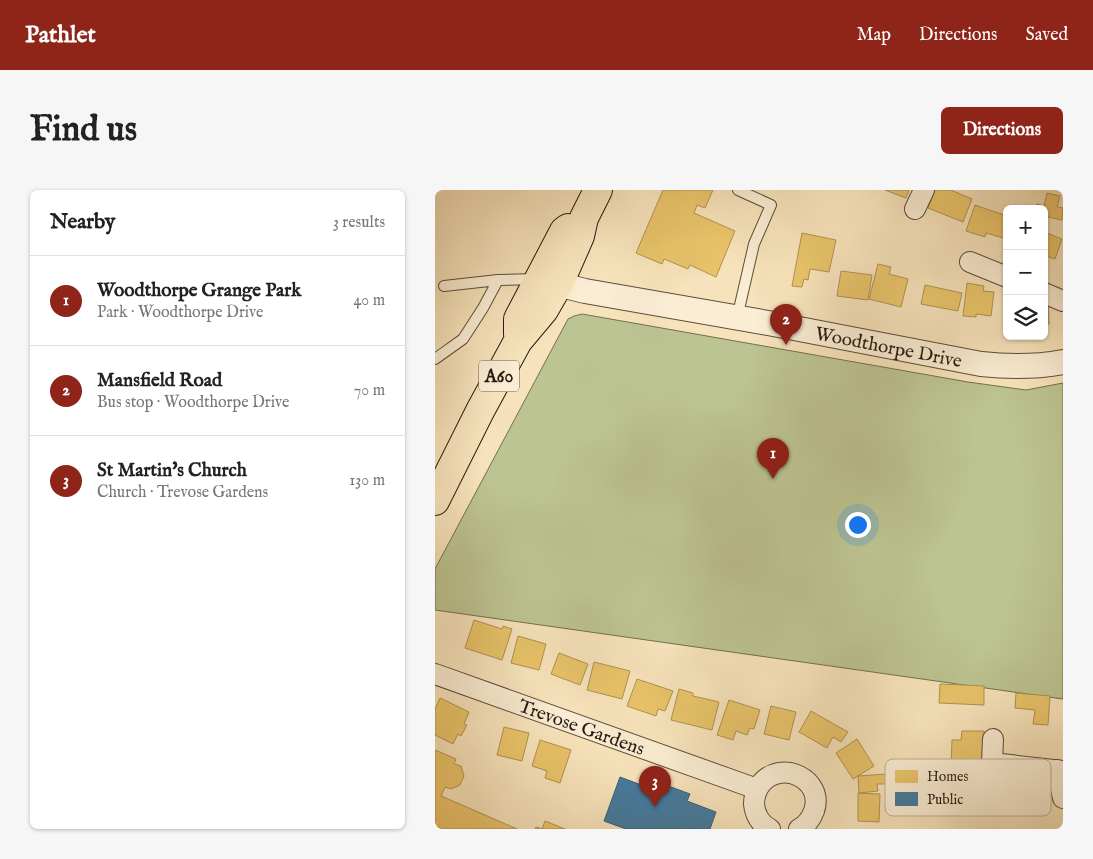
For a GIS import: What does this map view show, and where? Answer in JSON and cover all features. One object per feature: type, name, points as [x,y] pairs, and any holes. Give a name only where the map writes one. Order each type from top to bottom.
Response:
[{"type":"highway","name":"A60","points":[[435,502],[480,411],[518,341],[544,310],[549,282],[580,236],[584,218],[598,190]]},
{"type":"street","points":[[915,208],[924,190]]},
{"type":"street","points":[[970,262],[1003,275]]},
{"type":"street","name":"Woodthorpe Drive","points":[[549,282],[585,291],[981,364],[1006,367],[1063,362]]},
{"type":"street","points":[[1048,295],[1063,301]]},
{"type":"street","name":"Trevose Gardens","points":[[435,674],[757,789]]},
{"type":"street","points":[[992,759],[993,739]]},
{"type":"street","points":[[1060,770],[1063,798]]},
{"type":"street","points":[[770,829],[759,820],[754,800],[757,789],[763,780],[779,772],[790,772],[800,776],[814,792],[815,809],[810,819],[799,829]]},
{"type":"lane","points":[[737,318],[754,244],[771,205],[738,190]]},
{"type":"lane","points":[[435,359],[463,339],[498,280]]},
{"type":"lane","points":[[444,286],[498,280],[549,282]]},
{"type":"green space","points":[[582,314],[968,382],[1026,390],[1063,383],[1063,699],[435,610],[435,569],[568,319]]},
{"type":"building: Homes","points":[[663,190],[713,190],[705,208],[697,205],[694,213],[735,231],[716,277],[690,265],[688,269],[664,259],[662,264],[636,253]]},
{"type":"building: Homes","points":[[885,190],[909,190],[906,198]]},
{"type":"building: Homes","points":[[935,190],[951,190],[972,199],[963,222],[928,208]]},
{"type":"building: Homes","points":[[1047,193],[1060,196],[1057,207],[1063,208],[1062,220],[1048,217],[1048,205],[1044,205]]},
{"type":"building: Homes","points":[[975,205],[1003,215],[1003,238],[986,233],[985,237],[966,231]]},
{"type":"building: Homes","points":[[802,233],[836,240],[829,272],[810,269],[808,280],[804,279],[802,287],[792,286]]},
{"type":"building: Homes","points":[[1048,234],[1062,239],[1055,259],[1048,256]]},
{"type":"building: Homes","points":[[878,264],[891,267],[889,274],[908,279],[901,307],[869,299]]},
{"type":"building: Homes","points":[[841,271],[872,275],[868,300],[837,296]]},
{"type":"building: Homes","points":[[967,283],[984,286],[983,291],[994,292],[991,316],[976,314],[976,317],[963,316]]},
{"type":"building: Homes","points":[[925,285],[962,293],[958,311],[921,304]]},
{"type":"building: Homes","points":[[474,620],[502,629],[503,626],[512,629],[502,660],[465,648]]},
{"type":"building: Homes","points":[[518,636],[546,644],[539,670],[511,663]]},
{"type":"building: Homes","points":[[559,653],[588,664],[580,685],[551,674]]},
{"type":"building: Homes","points":[[594,662],[630,671],[622,699],[587,690]]},
{"type":"building: Homes","points":[[637,679],[673,691],[665,711],[658,709],[656,716],[627,706]]},
{"type":"building: Homes","points":[[940,684],[984,686],[984,705],[939,703]]},
{"type":"building: Homes","points":[[679,689],[693,693],[693,696],[719,702],[712,730],[671,720]]},
{"type":"building: Homes","points":[[1016,693],[1050,696],[1048,725],[1033,724],[1035,710],[1015,708]]},
{"type":"building: Homes","points":[[440,698],[469,712],[464,724],[467,725],[461,736],[458,734],[453,744],[435,735],[435,709]]},
{"type":"building: Homes","points":[[729,700],[760,710],[754,729],[750,728],[747,735],[736,731],[733,740],[717,735]]},
{"type":"building: Homes","points":[[771,706],[796,712],[789,740],[764,734]]},
{"type":"building: Homes","points":[[811,711],[848,732],[841,742],[833,737],[827,748],[799,732]]},
{"type":"building: Homes","points":[[504,727],[529,733],[522,761],[497,755]]},
{"type":"building: Homes","points":[[962,731],[984,731],[983,759],[951,759],[952,740],[961,740]]},
{"type":"building: Homes","points":[[857,739],[874,766],[853,779],[836,753]]},
{"type":"building: Homes","points":[[540,740],[571,750],[560,783],[545,778],[547,771],[532,766]]},
{"type":"building: Homes","points":[[435,750],[456,759],[454,764],[461,766],[464,776],[460,785],[451,789],[445,787],[441,796],[517,829],[442,829],[435,826]]},
{"type":"building: Homes","points":[[885,774],[885,784],[877,784],[878,791],[859,793],[858,776]]},
{"type":"building: Homes","points":[[858,793],[880,794],[879,822],[858,821]]},
{"type":"building: Homes","points":[[545,821],[565,829],[542,829]]},
{"type":"building: Public","points":[[620,777],[660,792],[663,784],[690,794],[687,801],[716,812],[710,829],[626,829],[604,821]]},
{"type":"place","name":"Mansfield Road","points":[[786,345]]},
{"type":"place","name":"Woodthorpe Grange Park","points":[[773,479]]},
{"type":"place","name":"St Martin's Church","points":[[655,807]]}]
